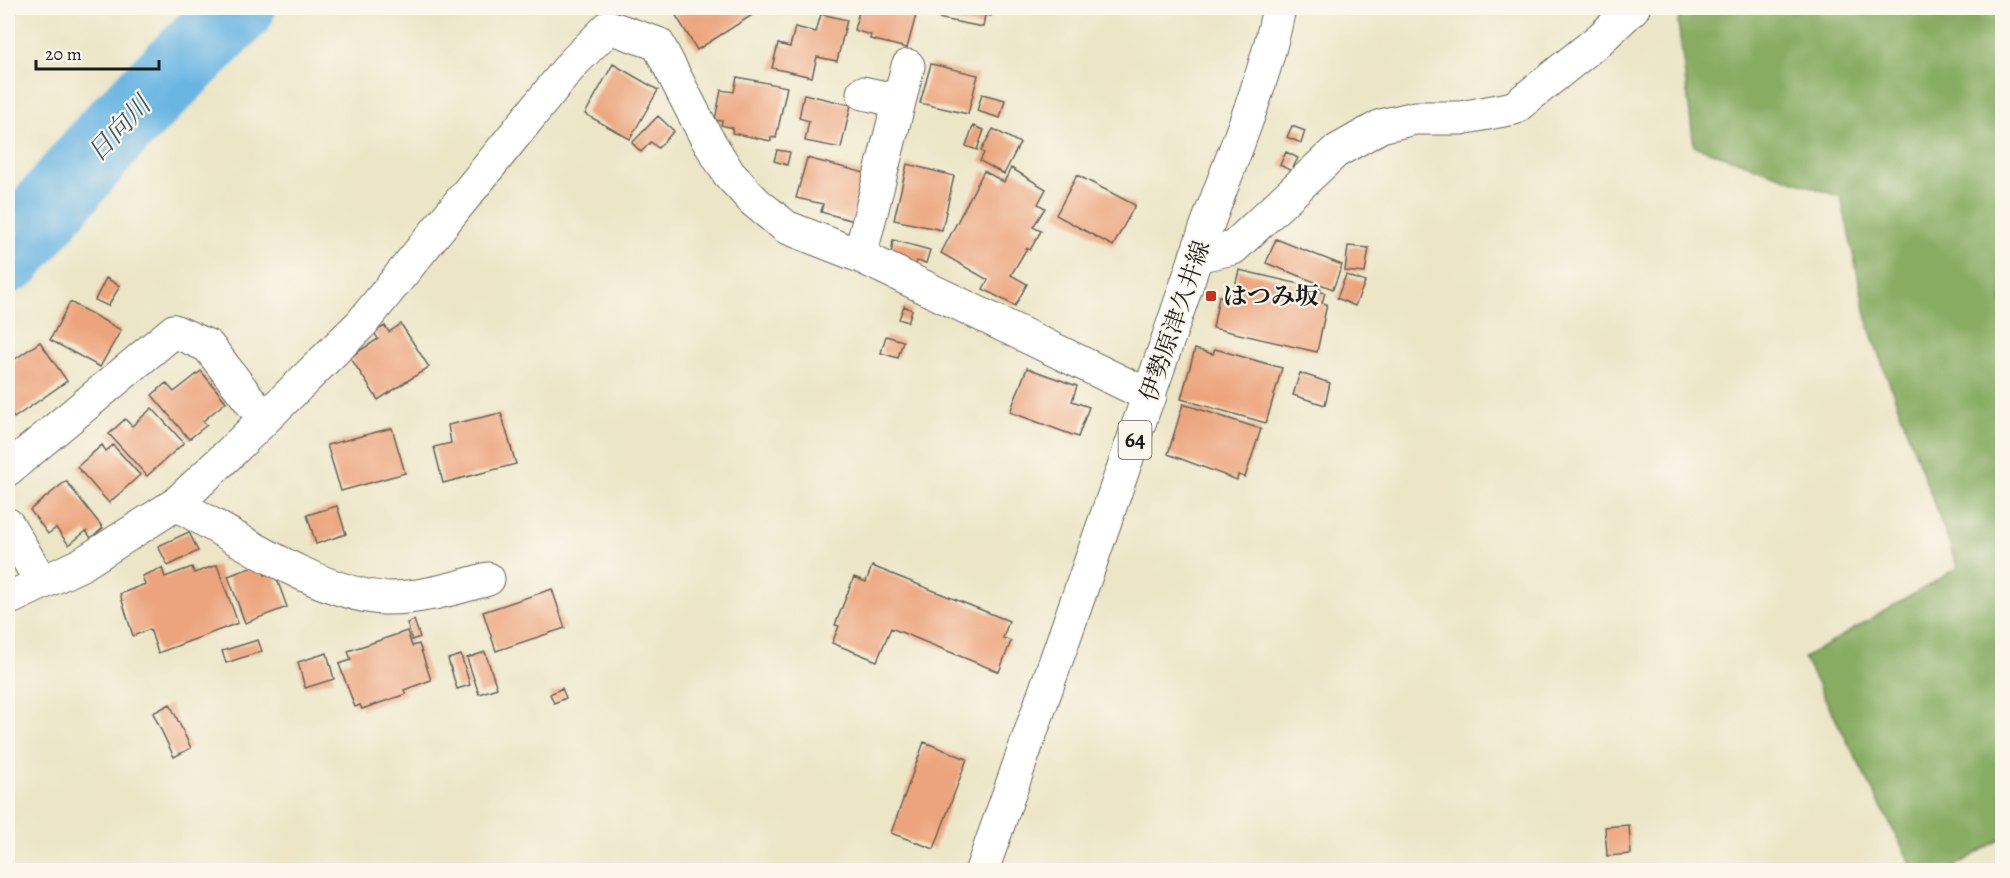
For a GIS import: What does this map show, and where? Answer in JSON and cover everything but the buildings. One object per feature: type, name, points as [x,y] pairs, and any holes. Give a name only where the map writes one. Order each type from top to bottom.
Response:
[{"type":"street","name":"伊勢原津久井線","points":[[982,870],[1150,396],[1196,256],[1237,150],[1270,53],[1279,8]]},
{"type":"street","points":[[1196,256],[1233,248],[1335,152],[1381,126],[1415,118],[1461,118],[1514,108],[1599,40],[1633,8]]},
{"type":"street","points":[[8,599],[82,564],[176,504],[361,324],[573,63],[609,27],[658,44],[717,156],[729,174],[755,202],[786,227],[860,256],[1150,396]]},
{"type":"street","points":[[860,256],[908,66]]},
{"type":"street","points":[[863,93],[900,101]]},
{"type":"street","points":[[8,469],[174,331],[208,346],[264,419]]},
{"type":"street","points":[[176,504],[304,574],[342,591],[384,598],[417,597],[488,579]]},
{"type":"street","points":[[8,525],[42,583]]},
{"type":"green space","points":[[1683,8],[2002,8],[2002,838],[1949,870],[1914,870],[1804,658],[1958,568],[1869,328],[1841,197],[1694,146],[1678,22]]},
{"type":"waterway","name":"日向川","points":[[8,256],[113,132],[238,8]]},
{"type":"place","name":"はつみ坂","points":[[1211,296]]}]
